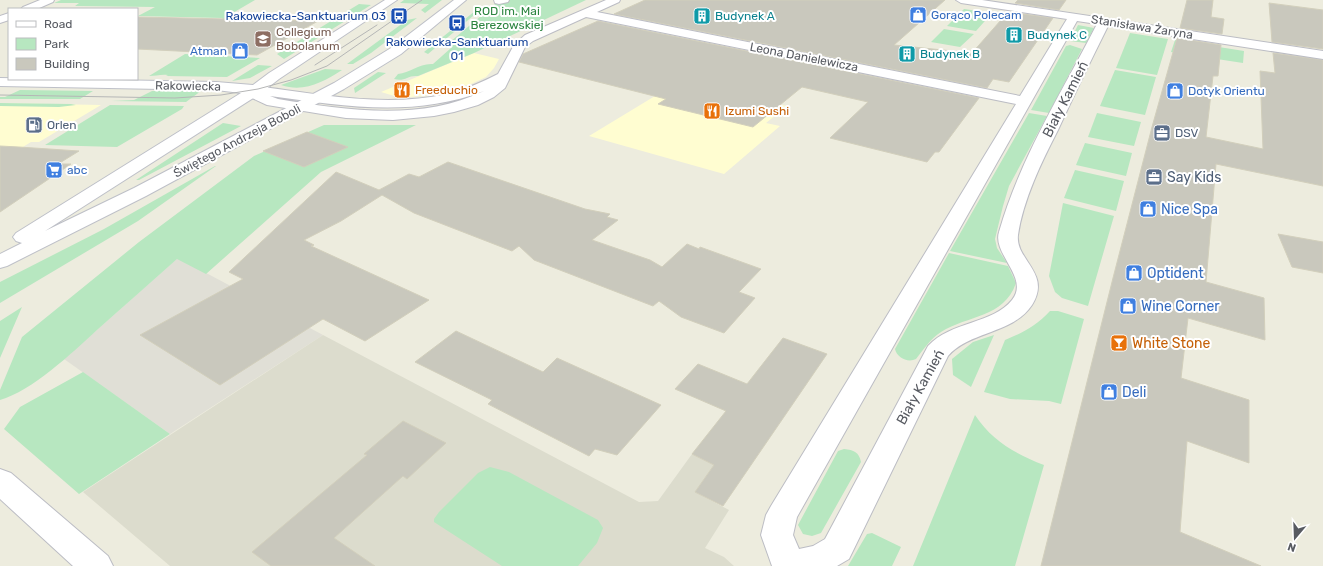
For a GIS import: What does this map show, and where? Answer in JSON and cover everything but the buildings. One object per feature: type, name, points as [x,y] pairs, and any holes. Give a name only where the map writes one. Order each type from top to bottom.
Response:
[{"type":"street","points":[[29,8],[49,0]]},
{"type":"street","name":"Świętego Andrzeja Boboli","points":[[0,252],[256,90],[286,68],[392,0]]},
{"type":"street","name":"Świętego Andrzeja Boboli","points":[[0,262],[140,192],[339,86],[386,58],[462,0]]},
{"type":"street","points":[[256,90],[257,94],[267,100],[299,107],[362,115],[404,114],[438,110],[467,104],[489,94],[500,85],[520,45],[524,42],[534,35],[615,0]]},
{"type":"street","name":"Stanisława Żaryna","points":[[961,0],[1323,54]]},
{"type":"street","name":"Leona Danielewicza","points":[[584,14],[1025,101]]},
{"type":"street","name":"Biały Kamień","points":[[1074,17],[782,514],[777,535],[790,566],[821,558],[829,555],[837,549],[937,352],[949,340],[994,322],[1016,310],[1024,299],[1028,288],[1025,275],[1008,241],[1008,235],[1018,198],[1034,161],[1104,22]]},
{"type":"street","points":[[256,90],[371,104],[426,102],[464,94],[504,76]]},
{"type":"street","name":"Rakowiecka","points":[[0,82],[216,86],[256,90]]},
{"type":"street","points":[[0,481],[96,566]]},
{"type":"shaded area","points":[[474,53],[499,59],[494,68],[486,77],[471,84],[429,95],[401,98],[381,92]]},
{"type":"shaded area","points":[[655,96],[764,101],[787,106],[766,123],[780,126],[724,174],[589,136]]},
{"type":"shaded area","name":"Orlen","points":[[0,103],[101,105],[39,142],[31,142],[0,161]]},
{"type":"shaded area","points":[[178,258],[323,335],[170,434],[64,359]]},
{"type":"shaded area","points":[[323,335],[639,502],[658,501],[692,454],[714,465],[695,492],[729,510],[705,548],[724,557],[734,566],[170,566],[83,492]]},
{"type":"green space","points":[[61,0],[255,0],[231,14],[252,15],[257,17],[246,24],[201,32],[223,18],[138,16],[155,7],[75,6],[79,3],[54,3]]},
{"type":"green space","points":[[404,0],[442,0],[425,13],[421,10],[429,4],[400,3]]},
{"type":"green space","name":"ROD im. Mai Berezowskiej","points":[[500,0],[586,0],[474,53],[418,76],[411,76],[401,80],[394,79],[398,74],[407,72],[419,66],[433,64],[451,48],[444,47]]},
{"type":"green space","points":[[359,4],[371,5],[284,59],[277,54]]},
{"type":"green space","points":[[480,7],[480,10],[428,54],[424,52]]},
{"type":"green space","points":[[964,9],[992,13],[976,31],[947,26]]},
{"type":"green space","points":[[417,18],[371,53],[353,64],[347,64],[407,20]]},
{"type":"green space","points":[[1078,25],[1094,28],[1086,43],[1070,41]]},
{"type":"green space","points":[[944,29],[974,34],[960,47],[931,42]]},
{"type":"green space","points":[[1130,33],[1168,39],[1157,75],[1116,68]]},
{"type":"green space","points":[[1175,40],[1244,51],[1243,63],[1171,52]]},
{"type":"green space","points":[[1070,45],[1082,49],[1049,113],[1031,110],[1066,46]]},
{"type":"green space","points":[[185,54],[260,58],[227,77],[166,76],[168,75],[149,76]]},
{"type":"green space","points":[[258,65],[272,66],[250,78],[232,81]]},
{"type":"green space","points":[[325,69],[342,70],[328,79],[305,87],[298,88],[281,85]]},
{"type":"green space","points":[[1115,70],[1156,77],[1145,115],[1100,106]]},
{"type":"green space","points":[[378,72],[386,73],[355,93],[354,88]]},
{"type":"green space","points":[[20,90],[93,91],[80,99],[0,99],[0,97],[5,97]]},
{"type":"green space","points":[[152,91],[201,91],[186,102],[111,101],[134,100]]},
{"type":"green space","points":[[0,103],[76,105],[59,107],[0,106]]},
{"type":"green space","points":[[110,105],[184,106],[182,109],[117,147],[45,145]]},
{"type":"green space","points":[[1029,113],[1047,116],[1009,186],[1003,206],[995,239],[997,248],[1007,263],[950,251]]},
{"type":"green space","points":[[1097,113],[1141,122],[1134,146],[1088,137]]},
{"type":"green space","points":[[223,123],[241,126],[139,180],[136,180]]},
{"type":"green space","points":[[324,125],[416,125],[321,172],[206,274],[177,259],[51,370],[25,388],[0,400],[0,390],[22,337],[139,242],[254,156]]},
{"type":"green space","points":[[1085,143],[1132,153],[1126,176],[1076,165]]},
{"type":"green space","points":[[215,166],[138,221],[0,303],[0,282],[104,229]]},
{"type":"green space","points":[[1075,170],[1124,181],[1116,211],[1064,198]]},
{"type":"green space","points":[[1063,203],[1114,216],[1088,306],[1062,298],[1055,292],[1049,276]]},
{"type":"green space","points":[[949,253],[1008,266],[1016,283],[1003,303],[984,314],[951,326],[941,332],[930,341],[916,359],[903,359],[898,355],[895,349]]},
{"type":"green space","points":[[22,307],[0,358],[0,321]]},
{"type":"green space","points":[[1050,311],[1058,311],[1084,319],[1061,404],[1049,401],[1010,399],[984,392],[1005,340],[1040,321]]},
{"type":"green space","points":[[994,335],[971,387],[953,375],[952,359],[973,342]]},
{"type":"green space","points":[[83,372],[170,434],[79,494],[4,429],[20,407]]},
{"type":"green space","points":[[975,415],[989,432],[1005,446],[1044,465],[1015,566],[913,566]]},
{"type":"green space","points":[[844,449],[856,452],[861,462],[821,533],[812,536],[803,534],[798,525],[838,451]]},
{"type":"green space","points":[[490,467],[509,472],[598,520],[603,528],[597,543],[578,566],[502,566],[434,522],[434,519],[439,512],[478,473]]},
{"type":"green space","points":[[872,533],[901,547],[892,566],[848,566],[867,534]]},
{"type":"tram line","points":[[0,95],[175,98],[221,95],[258,89],[291,80],[327,66],[422,0]]},
{"type":"tram line","points":[[315,65],[377,25]]},
{"type":"place","name":"Gorąco Polecam","points":[[918,15]]},
{"type":"place","name":"Rakowiecka-Sanktuarium 03","points":[[399,16]]},
{"type":"place","name":"Budynek A","points":[[702,16]]},
{"type":"place","name":"Rakowiecka-Sanktuarium 01","points":[[457,23]]},
{"type":"place","name":"Budynek C","points":[[1014,35]]},
{"type":"place","name":"Collegium Bobolanum","points":[[263,39]]},
{"type":"place","name":"Atman","points":[[240,51]]},
{"type":"place","name":"Budynek B","points":[[907,54]]},
{"type":"place","name":"Freeduchio","points":[[402,90]]},
{"type":"place","name":"Dotyk Orientu","points":[[1175,91]]},
{"type":"place","name":"Izumi Sushi","points":[[712,111]]},
{"type":"place","name":"Orlen","points":[[34,125]]},
{"type":"place","name":"DSV","points":[[1162,133]]},
{"type":"place","name":"abc","points":[[54,170]]},
{"type":"place","name":"Say Kids","points":[[1154,177]]},
{"type":"place","name":"Nice Spa","points":[[1148,209]]},
{"type":"place","name":"Optident","points":[[1134,273]]},
{"type":"place","name":"Wine Corner","points":[[1128,306]]},
{"type":"place","name":"White Stone","points":[[1119,343]]},
{"type":"place","name":"Deli","points":[[1109,392]]}]
